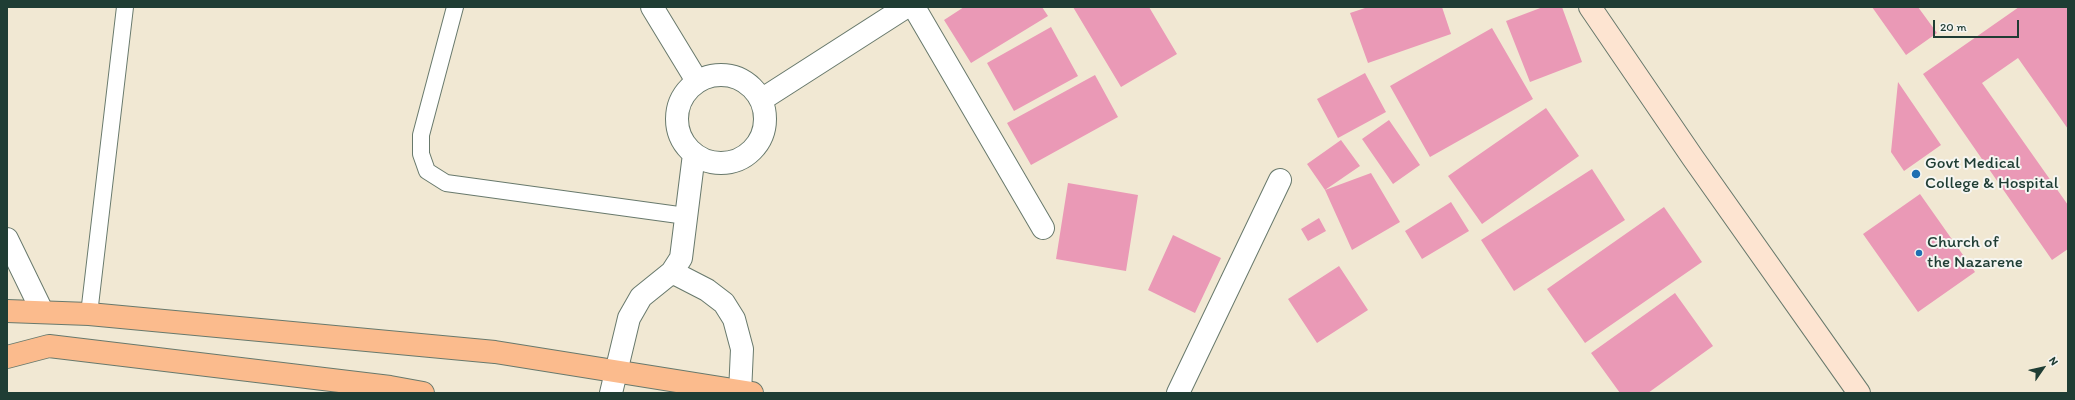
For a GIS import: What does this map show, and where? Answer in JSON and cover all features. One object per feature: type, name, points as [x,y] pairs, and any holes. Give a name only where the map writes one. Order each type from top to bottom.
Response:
[{"type":"main road","points":[[7,311],[42,311],[89,314],[495,352],[744,392]]},
{"type":"main road","points":[[7,357],[49,346],[390,387],[423,393]]},
{"type":"street","points":[[652,7],[697,81]]},
{"type":"street","points":[[761,100],[906,7]]},
{"type":"street","points":[[914,7],[1043,228]]},
{"type":"street","points":[[1590,7],[1692,158],[1859,393]]},
{"type":"street","points":[[724,75],[739,79],[752,87],[761,100],[765,114],[764,129],[759,143],[748,154],[735,162],[720,164],[706,161],[694,154],[684,144],[678,131],[676,117],[680,103],[687,91],[697,81],[710,76],[724,75]]},
{"type":"street","points":[[611,393],[629,318],[642,297],[672,272],[681,258],[694,154]]},
{"type":"street","points":[[1178,393],[1280,180]]},
{"type":"street","points":[[7,239],[42,311]]},
{"type":"street","points":[[672,272],[707,290],[724,303],[734,319],[742,349],[744,392]]},
{"type":"lane","points":[[89,314],[124,7]]},
{"type":"lane","points":[[455,7],[421,135],[421,154],[427,171],[446,183],[686,216]]},
{"type":"building","points":[[964,7],[1042,7],[1048,16],[971,63],[944,20]]},
{"type":"building","points":[[1073,7],[1149,7],[1177,54],[1121,87]]},
{"type":"building","points":[[1368,7],[1442,7],[1451,34],[1368,63],[1350,13]]},
{"type":"building","points":[[1543,7],[1562,7],[1582,62],[1530,82],[1506,21]]},
{"type":"building","points":[[1872,7],[1918,7],[1937,33],[1906,55]]},
{"type":"building","points":[[2019,7],[2068,7],[2068,129],[2018,58],[1982,83],[2068,205],[2068,249],[2052,260],[1923,74]]},
{"type":"building","points":[[1051,27],[1078,76],[1014,111],[987,63]]},
{"type":"building","points":[[1492,28],[1533,99],[1430,157],[1390,86]]},
{"type":"building","points":[[1365,73],[1386,112],[1338,138],[1317,99]]},
{"type":"building","points":[[1095,75],[1118,117],[1031,165],[1007,123]]},
{"type":"building","points":[[1898,82],[1941,145],[1904,171],[1891,152]]},
{"type":"building","points":[[1546,108],[1579,156],[1482,224],[1448,176]]},
{"type":"building","points":[[1389,120],[1420,165],[1393,184],[1362,139]]},
{"type":"building","points":[[1341,140],[1360,166],[1325,190],[1307,164]]},
{"type":"building","points":[[1592,169],[1625,220],[1514,291],[1481,240]]},
{"type":"building","points":[[1371,173],[1400,222],[1352,250],[1325,190]]},
{"type":"building","points":[[1068,183],[1138,195],[1126,271],[1056,259]]},
{"type":"building","name":"Church of the Nazarene","points":[[1920,194],[1975,272],[1918,312],[1863,234]]},
{"type":"building","points":[[1451,202],[1469,231],[1422,259],[1405,231]]},
{"type":"building","points":[[1664,207],[1702,262],[1585,343],[1547,289]]},
{"type":"building","points":[[1319,218],[1326,231],[1308,241],[1301,229]]},
{"type":"building","points":[[1173,235],[1221,258],[1195,313],[1148,290]]},
{"type":"building","points":[[1339,266],[1368,310],[1317,343],[1288,299]]},
{"type":"building","points":[[1675,293],[1713,346],[1648,393],[1620,393],[1591,353]]},
{"type":"place","name":"Govt Medical College & Hospital","points":[[1916,174]]},
{"type":"place","name":"Church of the Nazarene","points":[[1919,253]]}]
